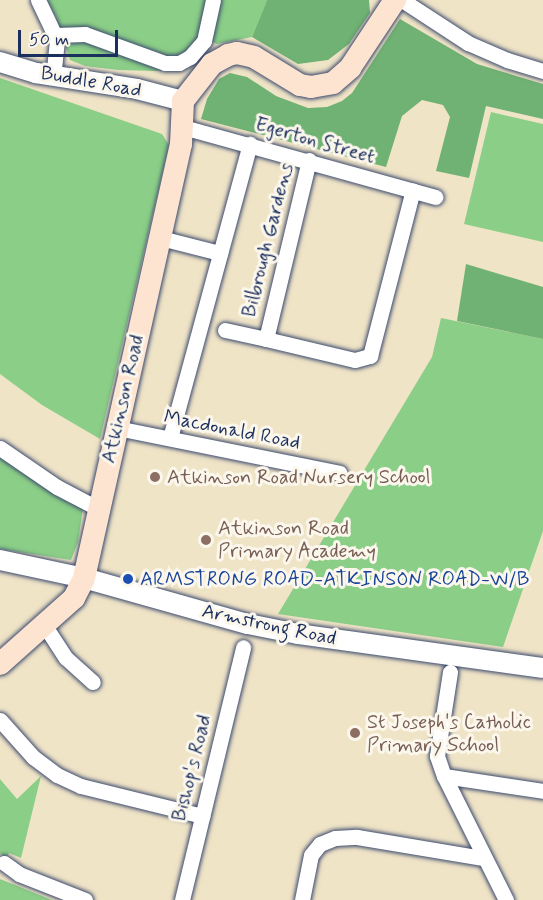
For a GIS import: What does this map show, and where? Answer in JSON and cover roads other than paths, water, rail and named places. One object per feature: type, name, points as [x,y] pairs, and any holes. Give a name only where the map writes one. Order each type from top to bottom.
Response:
[{"type":"main road","points":[[183,101],[212,64],[237,53],[254,57],[300,85],[311,87],[333,83],[350,68],[396,0]]},
{"type":"main road","name":"Atkinson Road","points":[[0,664],[74,598],[84,578],[97,508],[161,238],[183,127],[183,101]]},
{"type":"street","points":[[38,0],[56,35],[53,76]]},
{"type":"street","points":[[56,35],[85,34],[165,63],[179,63],[190,57],[204,41],[213,0]]},
{"type":"street","points":[[402,0],[474,45],[507,60],[543,71]]},
{"type":"street","name":"Buddle Road","points":[[0,62],[53,76],[137,89],[183,101]]},
{"type":"street","name":"Egerton Street","points":[[183,127],[309,160],[435,197]]},
{"type":"street","points":[[170,438],[250,144]]},
{"type":"street","name":"Bilbrough Gardens","points":[[309,160],[266,339],[355,360],[370,356],[413,190]]},
{"type":"street","points":[[161,238],[220,253]]},
{"type":"street","points":[[225,330],[266,339]]},
{"type":"street","name":"Macdonald Road","points":[[117,428],[340,473]]},
{"type":"street","points":[[0,448],[57,487],[97,508]]},
{"type":"street","name":"Armstrong Road","points":[[0,560],[84,578],[248,624],[298,634],[543,668]]},
{"type":"street","points":[[45,626],[66,658],[93,682]]},
{"type":"street","name":"Bishop's Road","points":[[182,900],[243,646]]},
{"type":"street","points":[[450,672],[437,756],[444,776],[483,858],[506,900]]},
{"type":"street","points":[[0,720],[33,757],[57,775],[81,786],[202,816]]},
{"type":"street","points":[[444,776],[543,791]]},
{"type":"street","points":[[302,900],[311,855],[320,844],[335,838],[357,837],[483,858]]},
{"type":"street","points":[[4,863],[19,874],[85,900]]},
{"type":"place","name":"Atkinson Road Nursery School","points":[[155,477]]},
{"type":"place","name":"Atkinson Road Primary Academy","points":[[206,540]]},
{"type":"place","name":"ARMSTRONG ROAD-ATKINSON ROAD-W/B","points":[[128,579]]},
{"type":"place","name":"St Joseph's Catholic Primary School","points":[[355,733]]}]
